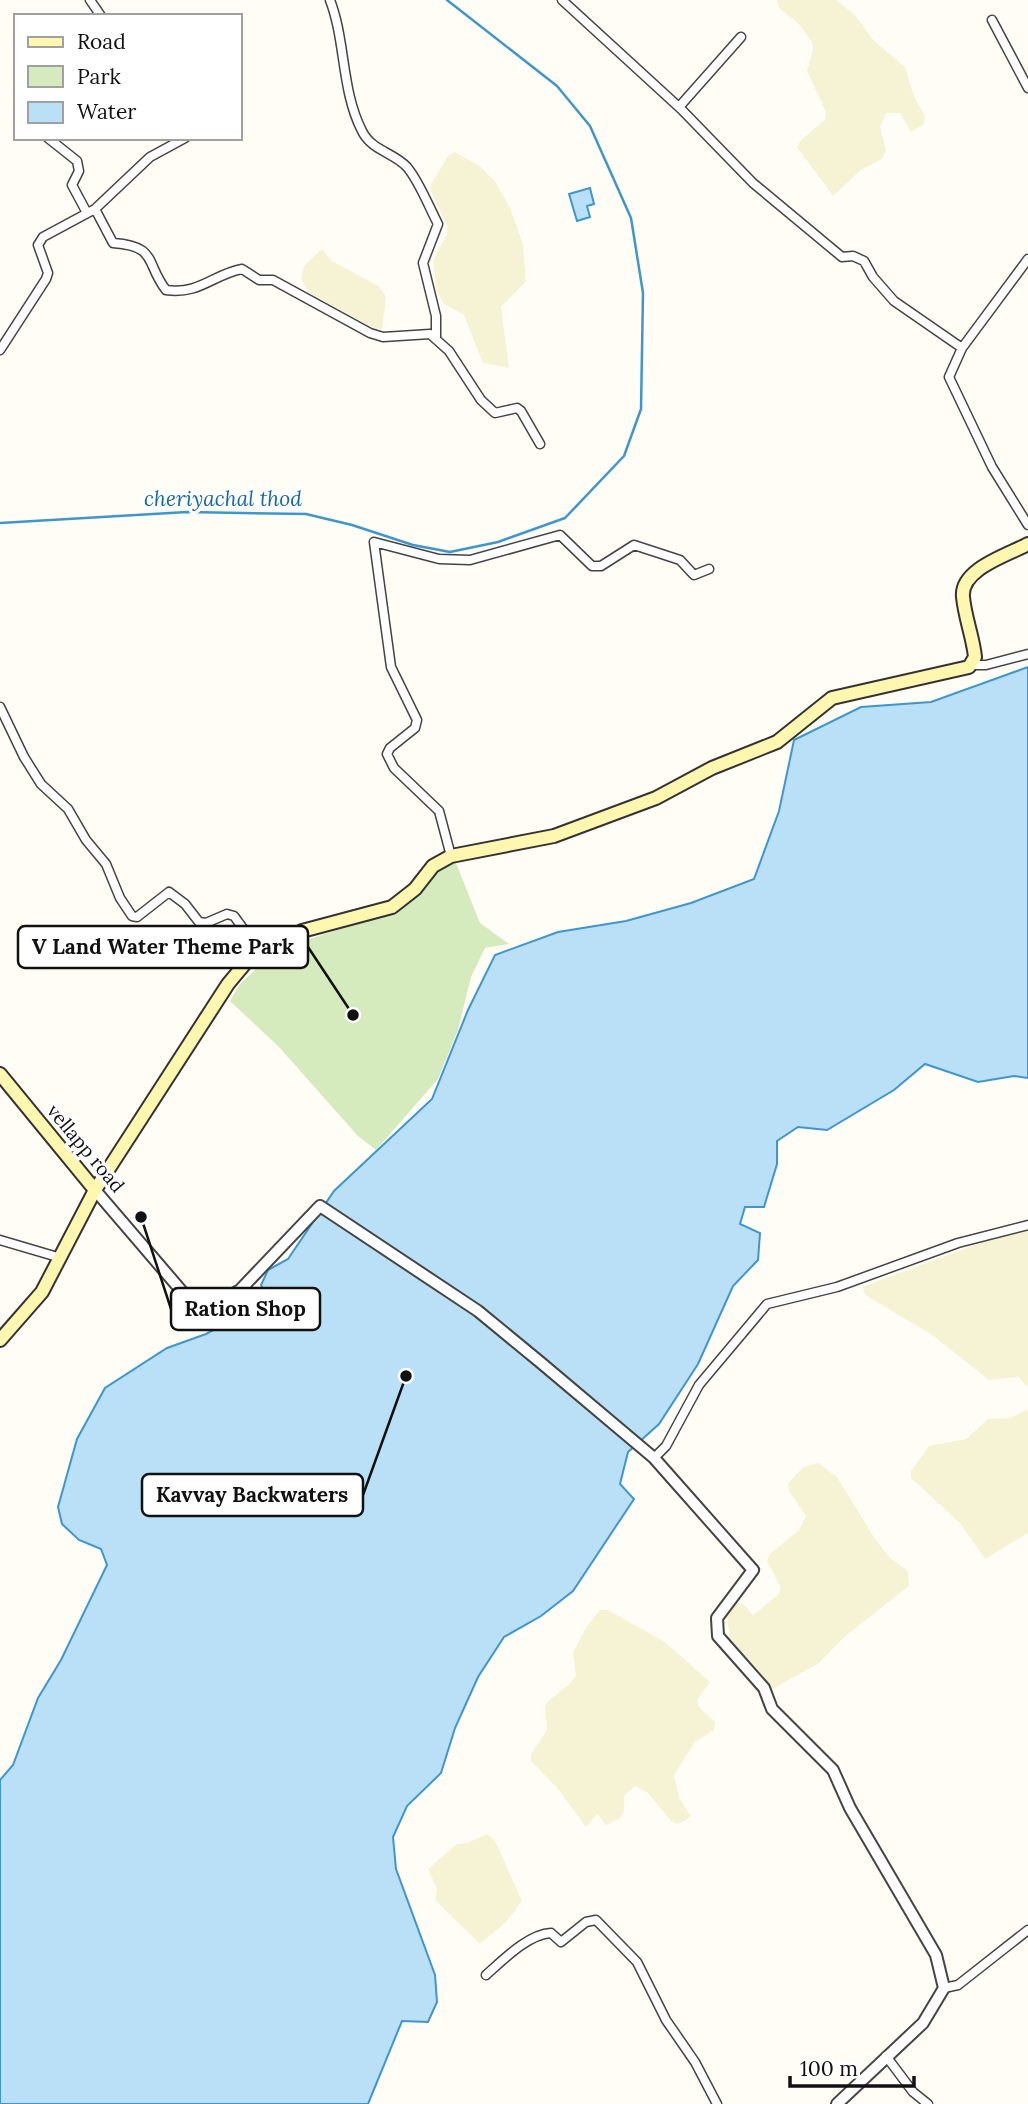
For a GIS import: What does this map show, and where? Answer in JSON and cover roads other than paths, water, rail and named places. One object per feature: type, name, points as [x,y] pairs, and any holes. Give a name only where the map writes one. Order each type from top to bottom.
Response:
[{"type":"main road","points":[[0,1340],[42,1292],[95,1190],[228,984],[248,960],[302,931],[392,907],[415,889],[433,866],[450,856],[554,836],[656,798],[712,768],[777,742],[832,698],[932,677],[971,665],[975,657],[963,599],[966,583],[975,572],[1028,544]]},
{"type":"main road","name":"vellapp road","points":[[0,1074],[95,1190]]},
{"type":"street","points":[[330,0],[339,31],[345,78],[363,134],[380,152],[398,160],[409,169],[438,224],[423,263],[434,305],[436,339]]},
{"type":"street","points":[[562,0],[679,107],[753,183],[842,257],[853,256],[864,261],[873,277],[894,301],[962,348]]},
{"type":"street","points":[[992,20],[1028,88]]},
{"type":"street","points":[[679,107],[741,37]]},
{"type":"street","points":[[51,140],[77,161],[79,171],[72,185],[113,243],[131,244],[153,261],[166,290],[206,286],[242,269],[259,279],[273,280],[370,333],[383,337],[430,334],[449,351],[481,400],[495,412],[517,408],[540,444]]},
{"type":"street","points":[[0,349],[46,279],[48,273],[38,245],[43,237],[91,211],[150,157],[181,140]]},
{"type":"street","points":[[1028,259],[962,348],[949,377],[992,467],[1028,525]]},
{"type":"street","points":[[450,856],[439,811],[394,768],[387,754],[390,748],[415,728],[417,720],[391,667],[374,542],[439,559],[470,560],[560,535],[592,566],[601,566],[634,545],[680,560],[694,575],[709,569]]},
{"type":"street","points":[[971,665],[986,665],[1028,654]]},
{"type":"street","points":[[0,707],[41,784],[68,809],[86,840],[106,864],[120,898],[132,916],[137,917],[169,892],[185,904],[199,922],[206,923],[228,914],[234,916],[261,953]]},
{"type":"street","name":"vellapp road","points":[[95,1190],[197,1309],[204,1310],[240,1290],[320,1206],[478,1311],[654,1458]]},
{"type":"street","points":[[836,2104],[923,2023],[944,1988],[936,1955],[850,1808],[833,1770],[772,1709],[764,1688],[718,1636],[717,1618],[753,1570],[654,1458],[666,1446],[699,1385],[767,1304],[837,1287],[958,1243],[1028,1224]]},
{"type":"street","points":[[0,1240],[61,1258]]},
{"type":"street","points":[[486,1975],[518,1949],[545,1933],[551,1933],[561,1942],[586,1922],[596,1920],[637,1962],[666,2020],[695,2062],[717,2104]]},
{"type":"street","points":[[944,1988],[958,1985],[1028,1930]]},
{"type":"street","points":[[886,2056],[913,2092],[928,2104]]},
{"type":"water","points":[[590,188],[594,204],[587,206],[590,217],[577,221],[569,194]]},
{"type":"water","points":[[1028,667],[1028,1078],[1014,1076],[978,1082],[925,1064],[894,1090],[827,1130],[798,1127],[777,1141],[777,1164],[764,1207],[745,1207],[740,1224],[760,1233],[758,1260],[733,1286],[698,1364],[659,1424],[628,1452],[620,1484],[634,1499],[573,1591],[541,1616],[504,1637],[478,1677],[455,1728],[441,1773],[407,1806],[393,1837],[396,1869],[435,1975],[437,2002],[428,2022],[402,2021],[368,2104],[0,2104],[0,1780],[13,1765],[38,1698],[61,1660],[107,1565],[101,1549],[79,1540],[62,1524],[58,1507],[77,1439],[105,1388],[167,1348],[206,1334],[268,1300],[261,1285],[268,1270],[288,1259],[334,1191],[432,1099],[468,1010],[495,955],[558,932],[626,921],[691,903],[754,879],[779,811],[794,740],[861,707],[931,702]]},
{"type":"waterway","name":"cheriyachal thod","points":[[0,523],[187,512],[306,514],[352,525],[413,545],[450,552],[498,542],[565,518],[624,456],[641,409],[643,293],[631,218],[590,126],[557,86],[447,0]]},
{"type":"place","name":"V Land Water Theme Park","points":[[353,1015]]},
{"type":"place","name":"Ration Shop","points":[[141,1217]]},
{"type":"place","name":"Kavvay Backwaters","points":[[406,1376]]}]
